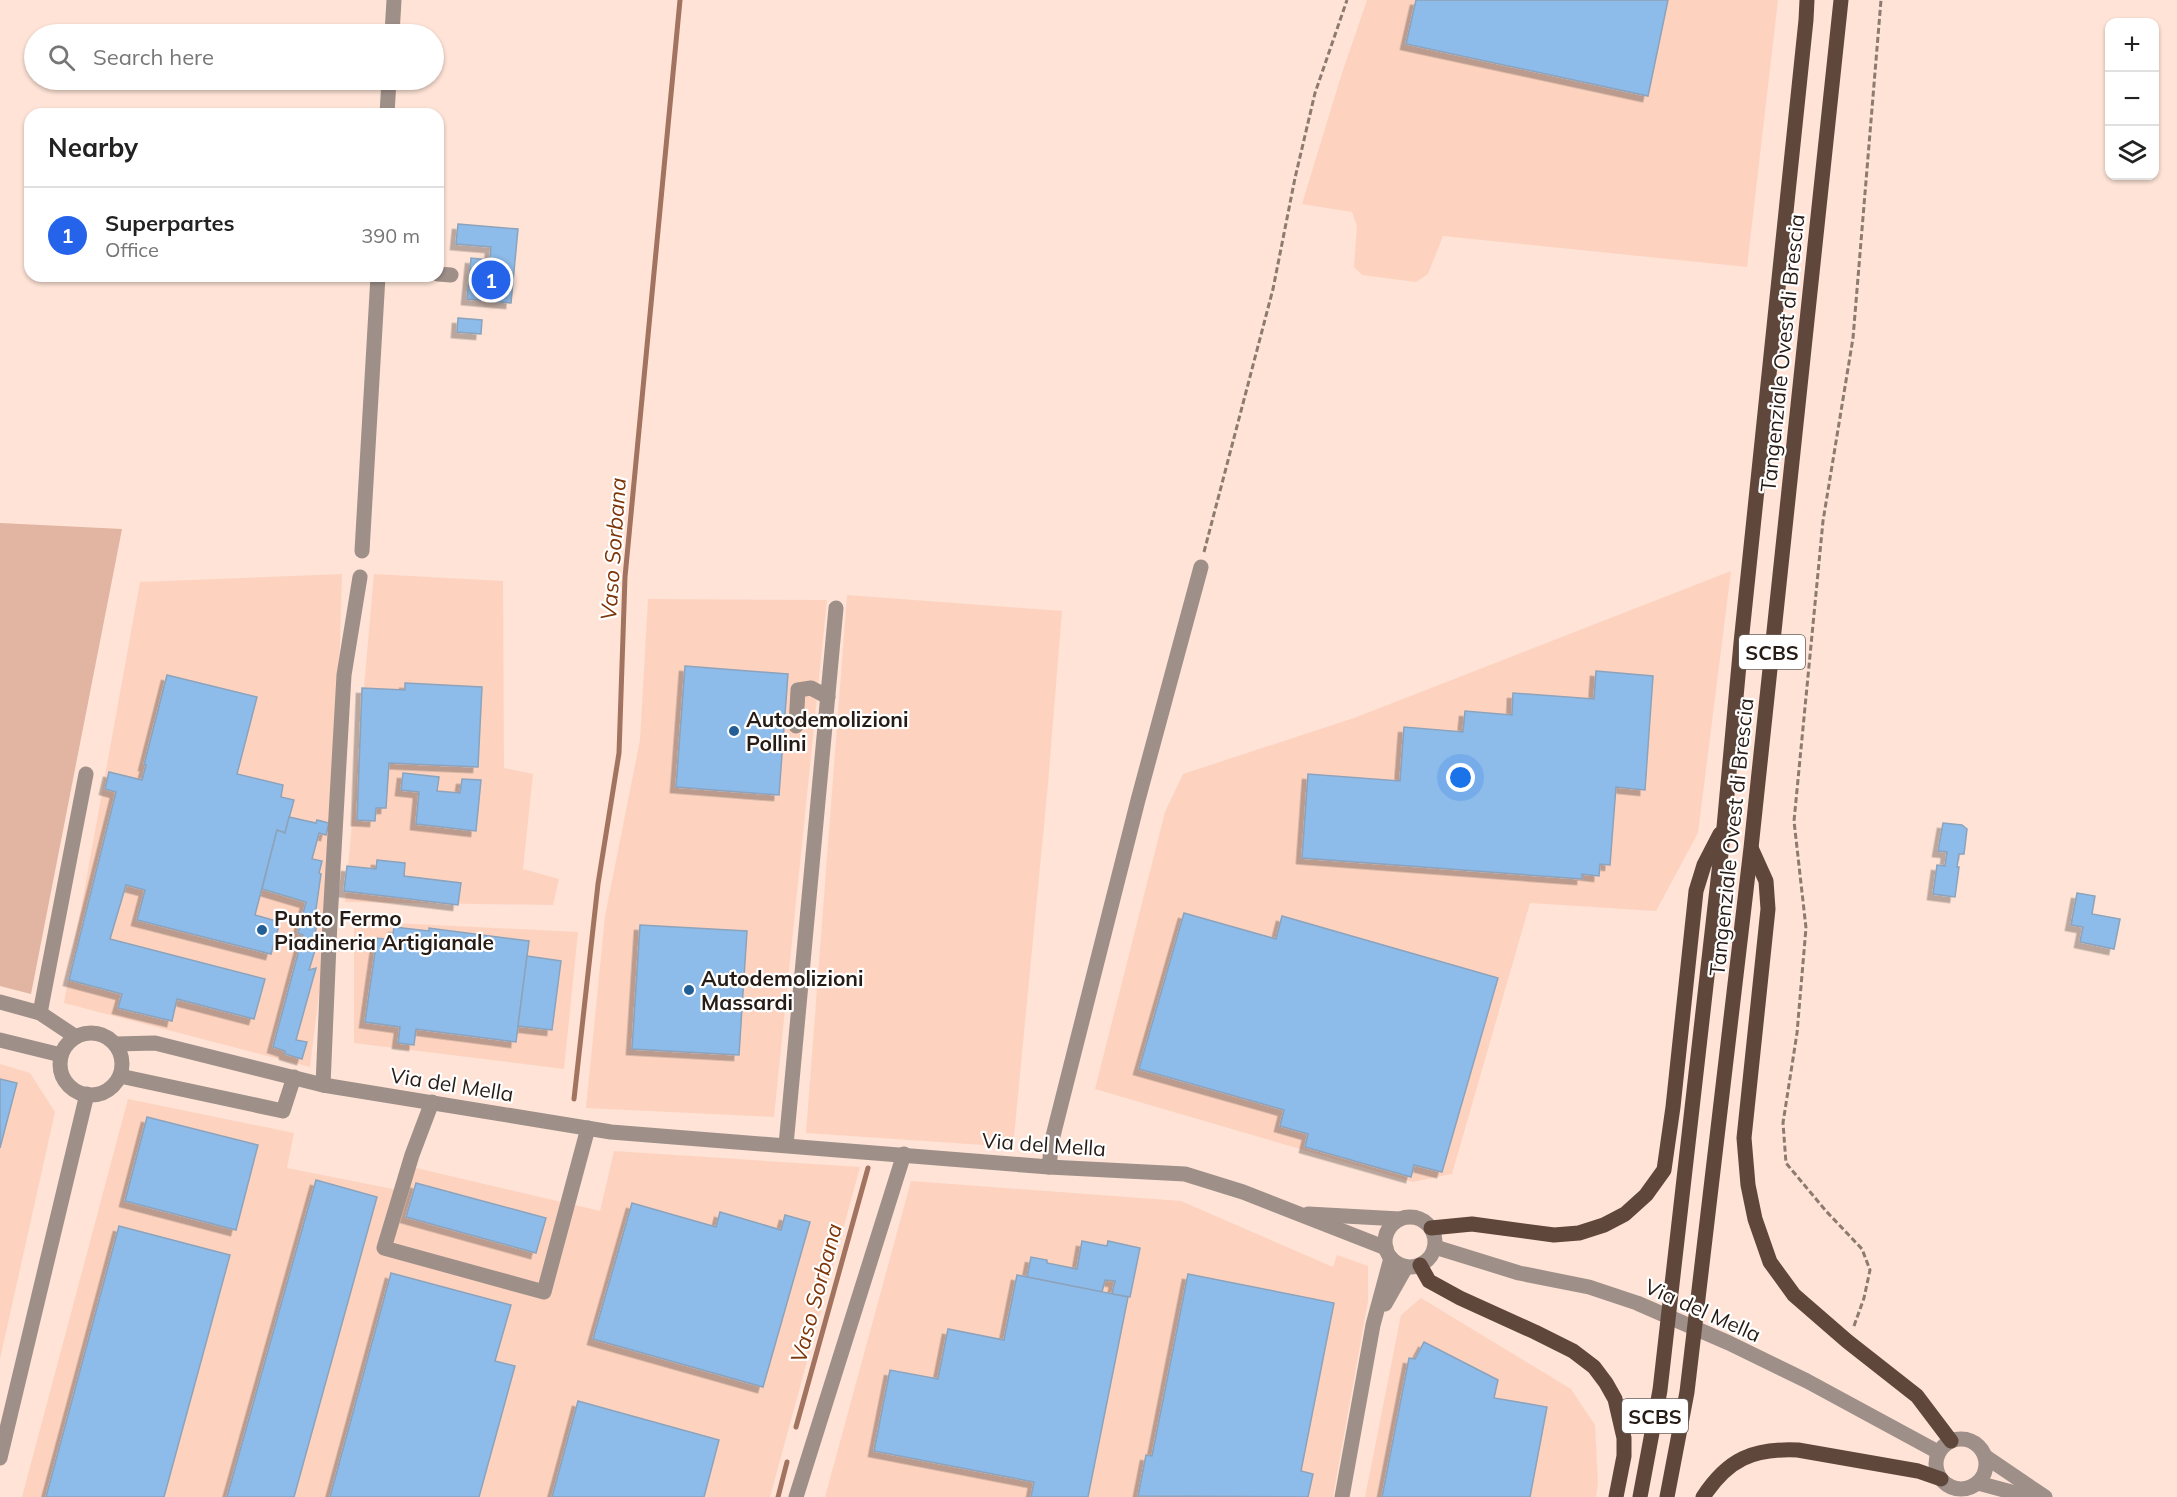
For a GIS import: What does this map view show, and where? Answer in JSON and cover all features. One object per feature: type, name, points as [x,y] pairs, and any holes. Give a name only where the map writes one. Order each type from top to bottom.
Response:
[{"type":"main road","name":"Tangenziale Ovest di Brescia","points":[[1640,1497],[1660,1390],[1724,826],[1807,0]]},
{"type":"main road","name":"Tangenziale Ovest di Brescia","points":[[1667,1497],[1687,1392],[1751,848],[1840,0]]},
{"type":"main road","points":[[1431,1228],[1472,1224],[1554,1235],[1579,1233],[1605,1225],[1625,1214],[1646,1195],[1664,1170],[1696,891],[1704,865],[1724,826]]},
{"type":"main road","points":[[1751,848],[1766,881],[1767,909],[1744,1138],[1748,1185],[1755,1220],[1770,1262],[1794,1295],[1847,1341],[1917,1396],[1951,1441]]},
{"type":"main road","points":[[1413,1266],[1429,1281],[1573,1351],[1594,1367],[1615,1399],[1624,1438],[1624,1456],[1616,1497]]},
{"type":"main road","points":[[1703,1497],[1724,1470],[1740,1459],[1779,1449],[1798,1450],[1918,1471],[1941,1479]]},
{"type":"street","points":[[393,24],[394,0]]},
{"type":"street","points":[[387,108],[388,90]]},
{"type":"street","points":[[362,551],[378,282]]},
{"type":"street","points":[[1049,1167],[1052,1140],[1138,800],[1201,567]]},
{"type":"street","points":[[323,1084],[330,909],[344,675],[360,577]]},
{"type":"street","points":[[786,1145],[836,608]]},
{"type":"street","points":[[796,726],[798,690],[811,688],[828,697]]},
{"type":"street","points":[[40,1013],[86,774]]},
{"type":"street","points":[[0,1002],[40,1013],[76,1037]]},
{"type":"street","points":[[97,1033],[116,1044],[122,1060],[120,1077],[106,1091],[97,1094],[78,1092],[65,1080],[61,1073],[61,1055],[69,1041],[82,1034],[97,1033]]},
{"type":"street","points":[[0,1040],[61,1055]]},
{"type":"street","name":"Via del Mella","points":[[116,1044],[155,1043],[323,1084],[611,1132],[1049,1167],[1185,1174],[1243,1192],[1388,1253]]},
{"type":"street","points":[[120,1077],[283,1111],[294,1077]]},
{"type":"street","points":[[0,1458],[87,1094]]},
{"type":"street","points":[[432,1102],[412,1155],[384,1248],[544,1292],[588,1128]]},
{"type":"street","points":[[796,1497],[904,1154]]},
{"type":"street","name":"Via del Mella","points":[[1293,1213],[1400,1219]]},
{"type":"street","points":[[1342,1497],[1373,1325],[1388,1253],[1388,1231],[1400,1219],[1417,1218],[1431,1228],[1436,1247],[1428,1261],[1413,1266],[1373,1325]]},
{"type":"street","name":"Via del Mella","points":[[1436,1247],[1519,1273],[1589,1287],[1637,1303],[1729,1343],[1807,1381],[1938,1452]]},
{"type":"street","points":[[1388,1253],[1413,1266]]},
{"type":"street","points":[[1986,1457],[1985,1471],[1978,1483],[1971,1487],[1955,1488],[1941,1479],[1936,1466],[1938,1452],[1944,1445],[1951,1441],[1968,1439],[1982,1449],[1986,1457],[2045,1497]]},
{"type":"street","points":[[1978,1483],[2030,1497]]},
{"type":"path","points":[[1201,567],[1273,289],[1314,93],[1347,0]]},
{"type":"path","points":[[1847,1341],[1864,1298],[1870,1270],[1862,1249],[1826,1211],[1786,1163],[1783,1123],[1797,1033],[1806,928],[1794,821],[1823,521],[1853,338],[1881,0]]},
{"type":"shaded area","points":[[1367,0],[1778,0],[1747,267],[1443,236],[1428,274],[1416,282],[1362,275],[1354,267],[1357,226],[1352,212],[1302,204]]},
{"type":"shaded area","points":[[0,523],[122,529],[31,994],[0,986]]},
{"type":"shaded area","points":[[1731,571],[1698,833],[1656,911],[1530,903],[1452,1174],[1413,1182],[1095,1089],[1165,812],[1183,774],[1354,718]]},
{"type":"shaded area","points":[[342,574],[333,880],[310,1067],[64,1003],[140,582]]},
{"type":"shaded area","points":[[374,574],[503,581],[504,768],[533,774],[523,869],[559,879],[553,905],[345,902]]},
{"type":"shaded area","points":[[847,595],[1062,611],[1048,784],[1013,1147],[806,1133]]},
{"type":"shaded area","points":[[648,599],[827,600],[774,1117],[586,1108],[605,916],[640,740]]},
{"type":"shaded area","points":[[354,921],[578,932],[564,1069],[354,1043]]},
{"type":"shaded area","points":[[0,1064],[30,1073],[55,1112],[0,1359]]},
{"type":"shaded area","points":[[128,1099],[294,1133],[287,1168],[408,1192],[412,1167],[600,1211],[614,1151],[860,1167],[770,1497],[22,1497]]},
{"type":"shaded area","points":[[911,1181],[1181,1201],[1333,1267],[1337,1255],[1368,1266],[1368,1301],[1333,1497],[825,1497]]},
{"type":"shaded area","points":[[1421,1298],[1571,1389],[1595,1425],[1598,1483],[1596,1497],[1365,1497],[1401,1315]]},
{"type":"building","points":[[1416,0],[1668,0],[1648,96],[1406,44]]},
{"type":"building","points":[[458,224],[518,229],[511,303],[467,299],[471,258],[490,260],[491,247],[456,244]]},
{"type":"building","points":[[458,318],[482,320],[481,334],[457,332]]},
{"type":"building","points":[[685,666],[788,674],[779,795],[676,787]]},
{"type":"building","points":[[1596,671],[1653,676],[1645,790],[1616,787],[1610,865],[1600,864],[1599,876],[1582,874],[1582,879],[1302,858],[1308,774],[1400,781],[1404,727],[1463,732],[1465,711],[1512,715],[1513,693],[1594,699]]},
{"type":"building","points":[[167,675],[257,697],[237,774],[283,785],[281,797],[294,800],[285,833],[277,830],[255,915],[280,922],[271,954],[137,920],[145,890],[126,885],[110,939],[265,979],[254,1019],[177,999],[172,1021],[118,1008],[122,994],[69,980],[116,792],[105,789],[109,772],[142,780]]},
{"type":"building","points":[[405,683],[482,687],[478,767],[389,763],[386,808],[376,808],[375,821],[357,820],[362,688],[405,690]]},
{"type":"building","points":[[403,773],[439,777],[437,791],[460,793],[462,779],[481,780],[476,831],[416,824],[419,792],[401,790]]},
{"type":"building","points":[[289,817],[316,823],[317,820],[329,823],[326,835],[319,833],[312,859],[322,861],[315,916],[318,916],[313,947],[316,947],[309,970],[316,968],[296,1040],[307,1042],[302,1059],[285,1054],[285,1051],[273,1047],[303,935],[298,933],[306,902],[262,889],[277,830],[285,833]]},
{"type":"building","points":[[1943,823],[1962,825],[1967,829],[1964,854],[1959,854],[1955,897],[1933,894],[1937,865],[1945,866],[1947,852],[1938,851]]},
{"type":"building","points":[[377,860],[405,863],[404,876],[461,883],[458,905],[344,891],[347,866],[376,869]]},
{"type":"building","points":[[2077,893],[2095,896],[2092,914],[2120,919],[2114,949],[2080,942],[2083,927],[2071,925]]},
{"type":"building","points":[[1184,913],[1276,939],[1282,916],[1498,978],[1442,1172],[1414,1165],[1411,1177],[1305,1147],[1308,1134],[1280,1126],[1284,1110],[1139,1069]]},
{"type":"building","points":[[640,925],[747,931],[739,1055],[632,1049]]},
{"type":"building","points":[[394,927],[429,931],[429,928],[529,941],[516,1042],[416,1029],[414,1045],[398,1043],[400,1027],[365,1022],[377,938],[392,940]]},
{"type":"building","points":[[527,956],[561,961],[552,1030],[518,1026]]},
{"type":"building","points":[[0,1079],[17,1083],[0,1148]]},
{"type":"building","points":[[147,1117],[258,1145],[236,1230],[125,1201]]},
{"type":"building","points":[[316,1180],[377,1197],[294,1497],[227,1497]]},
{"type":"building","points":[[416,1183],[546,1218],[536,1253],[406,1217]]},
{"type":"building","points":[[632,1203],[716,1227],[720,1212],[781,1230],[785,1215],[810,1222],[763,1387],[593,1339]]},
{"type":"building","points":[[119,1226],[230,1255],[164,1497],[46,1497]]},
{"type":"building","points":[[1082,1241],[1107,1246],[1108,1241],[1140,1248],[1130,1297],[1112,1294],[1115,1281],[1105,1280],[1102,1292],[1027,1277],[1031,1257],[1077,1269]]},
{"type":"building","points":[[391,1273],[511,1305],[495,1361],[515,1366],[479,1497],[330,1497]]},
{"type":"building","points":[[1188,1274],[1334,1303],[1301,1471],[1313,1474],[1308,1497],[1138,1496],[1146,1455],[1152,1456]]},
{"type":"building","points":[[1017,1275],[1128,1297],[1088,1497],[1031,1497],[1034,1482],[874,1451],[890,1370],[938,1379],[948,1329],[1004,1340]]},
{"type":"building","points":[[1424,1342],[1498,1380],[1494,1398],[1547,1407],[1530,1497],[1382,1497],[1409,1358],[1415,1359]]},
{"type":"building","points":[[578,1401],[719,1440],[704,1497],[552,1497]]},
{"type":"waterway","name":"Vaso Sorbana","points":[[574,1099],[598,884],[619,753],[625,577],[680,0]]},
{"type":"waterway","name":"Vaso Sorbana","points":[[796,1427],[868,1168]]},
{"type":"waterway","name":"Vaso Sorbana","points":[[778,1497],[787,1462]]},
{"type":"place","name":"Superpartes","points":[[491,280]]},
{"type":"place","name":"Autodemolizioni Pollini","points":[[734,731]]},
{"type":"place","name":"Punto Fermo Piadineria Artigianale","points":[[262,930]]},
{"type":"place","name":"Autodemolizioni Massardi","points":[[689,990]]}]
